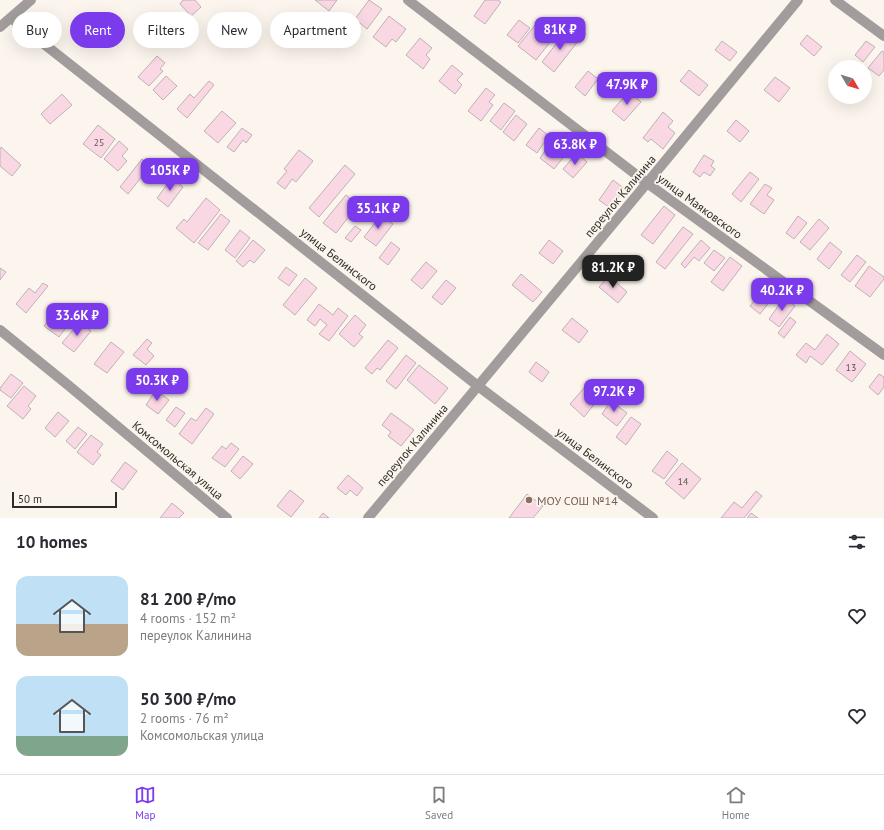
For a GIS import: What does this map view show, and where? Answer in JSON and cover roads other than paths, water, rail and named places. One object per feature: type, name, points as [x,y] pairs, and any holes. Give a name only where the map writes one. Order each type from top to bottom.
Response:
[{"type":"street","points":[[0,28],[31,0]]},
{"type":"street","name":"улица Маяковского","points":[[408,0],[647,183],[884,355]]},
{"type":"street","name":"переулок Калинина","points":[[368,518],[798,0]]},
{"type":"street","points":[[835,0],[884,36]]},
{"type":"street","name":"улица Белинского","points":[[11,18],[478,386],[653,518]]},
{"type":"street","name":"Комсомольская улица","points":[[0,330],[227,518]]},
{"type":"place","name":"МОУ СОШ №14","points":[[529,500]]}]
